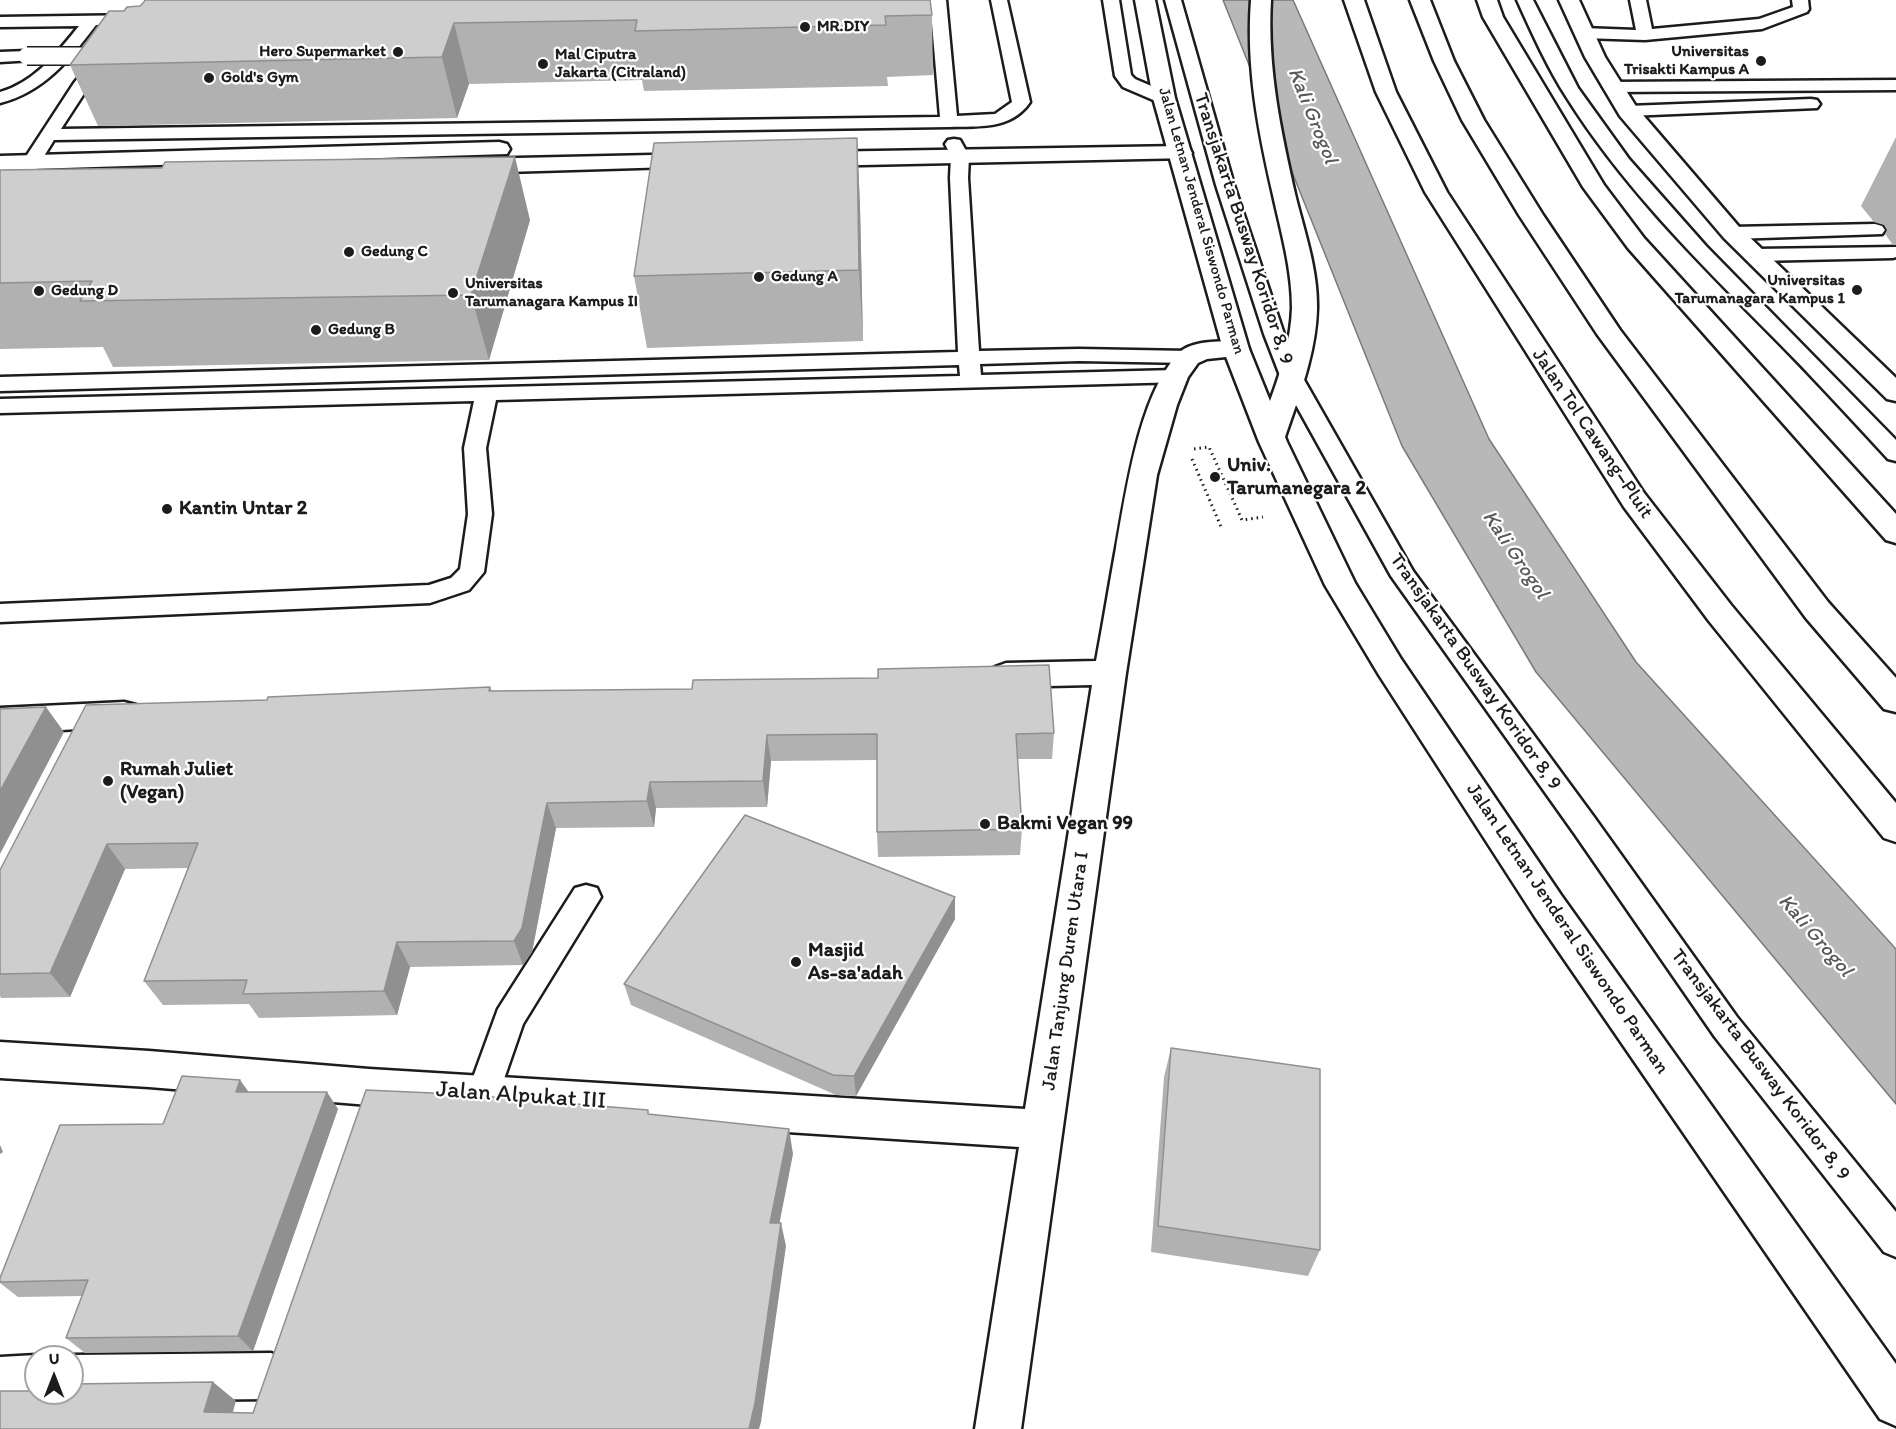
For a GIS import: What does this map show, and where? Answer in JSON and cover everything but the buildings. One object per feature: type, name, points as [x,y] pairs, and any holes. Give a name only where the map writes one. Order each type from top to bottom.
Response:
[{"type":"main road","name":"Jalan Letnan Jenderal Siswondo Parman","points":[[1145,0],[1164,98],[1236,349],[1271,437],[1340,585],[1390,666],[1548,906],[1896,1402]]},
{"type":"main road","points":[[1261,0],[1261,67],[1269,129],[1304,292],[1304,326],[1292,378],[1271,437]]},
{"type":"main road","name":"Jalan Tol Cawang–Pluit","points":[[1354,0],[1386,92],[1436,192],[1634,500],[1720,613],[1896,828]]},
{"type":"main road","points":[[1420,0],[1444,61],[1473,120],[1531,215],[1610,334],[1817,610],[1896,700]]},
{"type":"main road","points":[[1487,0],[1493,17],[1594,187],[1636,243],[1896,532]]},
{"type":"main road","points":[[1569,0],[1583,33],[1612,87],[1628,111],[1732,233],[1896,393]]},
{"type":"main road","points":[[799,152],[1179,145]]},
{"type":"main road","points":[[0,162],[18,172],[576,156],[765,146]]},
{"type":"main road","points":[[576,156],[715,161]]},
{"type":"main road","points":[[1182,367],[1202,351],[1236,349]]},
{"type":"main road","name":"Jalan Tanjung Duren Utara I","points":[[998,1429],[1110,673],[1143,474],[1163,405],[1182,367]]},
{"type":"main road","points":[[972,677],[1110,673]]},
{"type":"main road","points":[[0,721],[152,713]]},
{"type":"main road","points":[[75,751],[93,715]]},
{"type":"main road","name":"Jalan Alpukat III","points":[[0,1060],[148,1069],[363,1106],[483,1094],[1042,1129]]},
{"type":"main road","points":[[84,1377],[276,1359],[256,1418]]},
{"type":"main road","points":[[0,1380],[24,1379]]},
{"type":"lane","points":[[938,0],[949,122]]},
{"type":"lane","points":[[50,135],[949,122],[1003,119],[1016,113],[1021,102],[999,0]]},
{"type":"lane","points":[[1111,0],[1123,76],[1129,84],[1164,98]]},
{"type":"lane","name":"Transjakarta Busway Koridor 8, 9","points":[[1173,0],[1225,185],[1274,334],[1292,378],[1403,576],[1584,825],[1726,1027],[1896,1240]]},
{"type":"lane","points":[[1525,0],[1543,40],[1577,100],[1640,186],[1683,235],[1896,454]]},
{"type":"lane","points":[[1638,0],[1645,35]]},
{"type":"lane","points":[[1583,33],[1645,35],[1762,24],[1801,9],[1800,0]]},
{"type":"lane","points":[[2,14],[92,20],[132,20],[152,16]]},
{"type":"lane","points":[[0,98],[22,91],[46,75],[92,20]]},
{"type":"lane","points":[[18,172],[50,135],[81,87],[132,20]]},
{"type":"lane","points":[[0,57],[135,56]]},
{"type":"lane","points":[[1612,87],[1896,85]]},
{"type":"lane","points":[[1628,111],[1826,104]]},
{"type":"lane","points":[[957,150],[970,382]]},
{"type":"lane","points":[[1732,233],[1871,222],[1893,252],[1756,255]]},
{"type":"lane","points":[[0,384],[1079,355],[1182,367]]},
{"type":"lane","points":[[0,406],[486,396],[970,382],[1182,367]]},
{"type":"lane","points":[[0,613],[430,594],[460,584],[472,572],[477,546],[480,496],[476,479],[475,447],[486,396]]},
{"type":"lane","points":[[483,1094],[509,1019],[586,897]]},
{"type":"path","points":[[1222,529],[1188,449],[1209,447],[1242,520]]},
{"type":"water","name":"Kali Grogol","points":[[1223,0],[1293,0],[1489,439],[1636,662],[1896,949],[1896,1104],[1536,672],[1402,446]]},
{"type":"place","name":"MR.DIY","points":[[805,27]]},
{"type":"place","name":"Hero Supermarket","points":[[398,52]]},
{"type":"place","name":"Universitas Trisakti Kampus A","points":[[1761,61]]},
{"type":"place","name":"Mal Ciputra Jakarta (Citraland)","points":[[543,64]]},
{"type":"place","name":"Gold's Gym","points":[[209,78]]},
{"type":"place","name":"Gedung C","points":[[349,252]]},
{"type":"place","name":"Gedung A","points":[[759,277]]},
{"type":"place","name":"Universitas Tarumanagara Kampus 1","points":[[1857,290]]},
{"type":"place","name":"Gedung D","points":[[39,291]]},
{"type":"place","name":"Universitas Tarumanagara Kampus II","points":[[453,293]]},
{"type":"place","name":"Gedung B","points":[[316,330]]},
{"type":"place","name":"Univ. Tarumanegara 2","points":[[1215,477]]},
{"type":"place","name":"Kantin Untar 2","points":[[167,509]]},
{"type":"place","name":"Rumah Juliet (Vegan)","points":[[108,781]]},
{"type":"place","name":"Bakmi Vegan 99","points":[[985,824]]},
{"type":"place","name":"Masjid As-sa'adah","points":[[796,962]]}]
